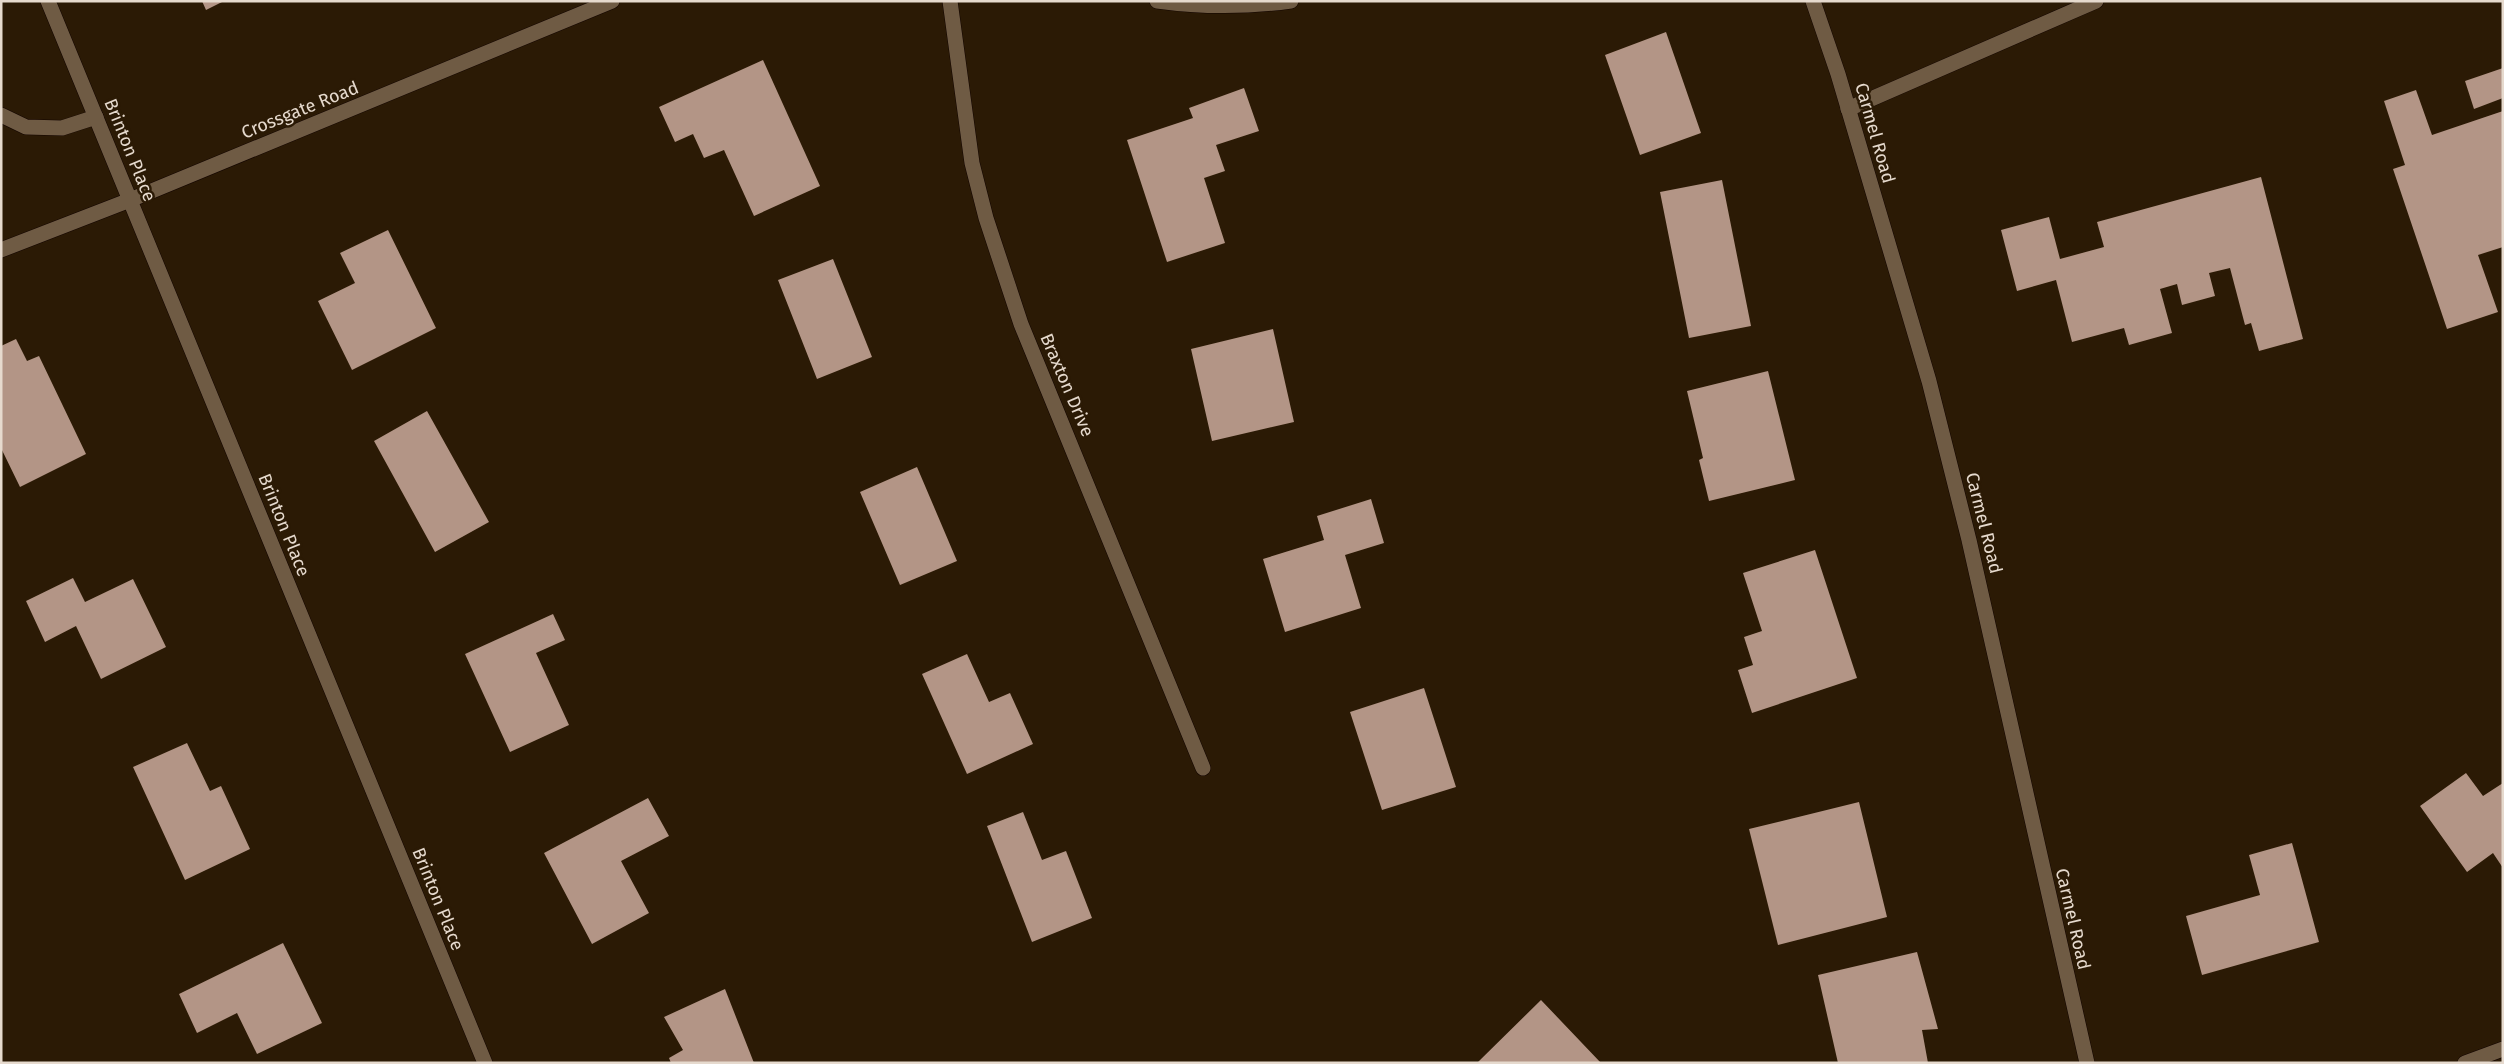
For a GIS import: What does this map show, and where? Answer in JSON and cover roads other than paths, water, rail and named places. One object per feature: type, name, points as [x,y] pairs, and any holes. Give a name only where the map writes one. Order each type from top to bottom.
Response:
[{"type":"street","name":"Brinton Place","points":[[48,1],[484,1063]]},
{"type":"street","name":"Crossgate Road","points":[[1,250],[130,200],[612,1]]},
{"type":"street","name":"Braxton Drive","points":[[950,1],[972,163],[989,227],[1021,324],[1204,768]]},
{"type":"street","points":[[1157,1],[1178,4],[1266,5],[1291,1]]},
{"type":"street","name":"Carmel Road","points":[[1813,1],[1848,110],[1929,381],[1969,540],[2087,1063]]},
{"type":"street","points":[[1848,110],[2096,1]]},
{"type":"street","points":[[1,115],[26,127],[62,128],[96,117]]},
{"type":"street","points":[[2465,1063],[2503,1049]]}]
